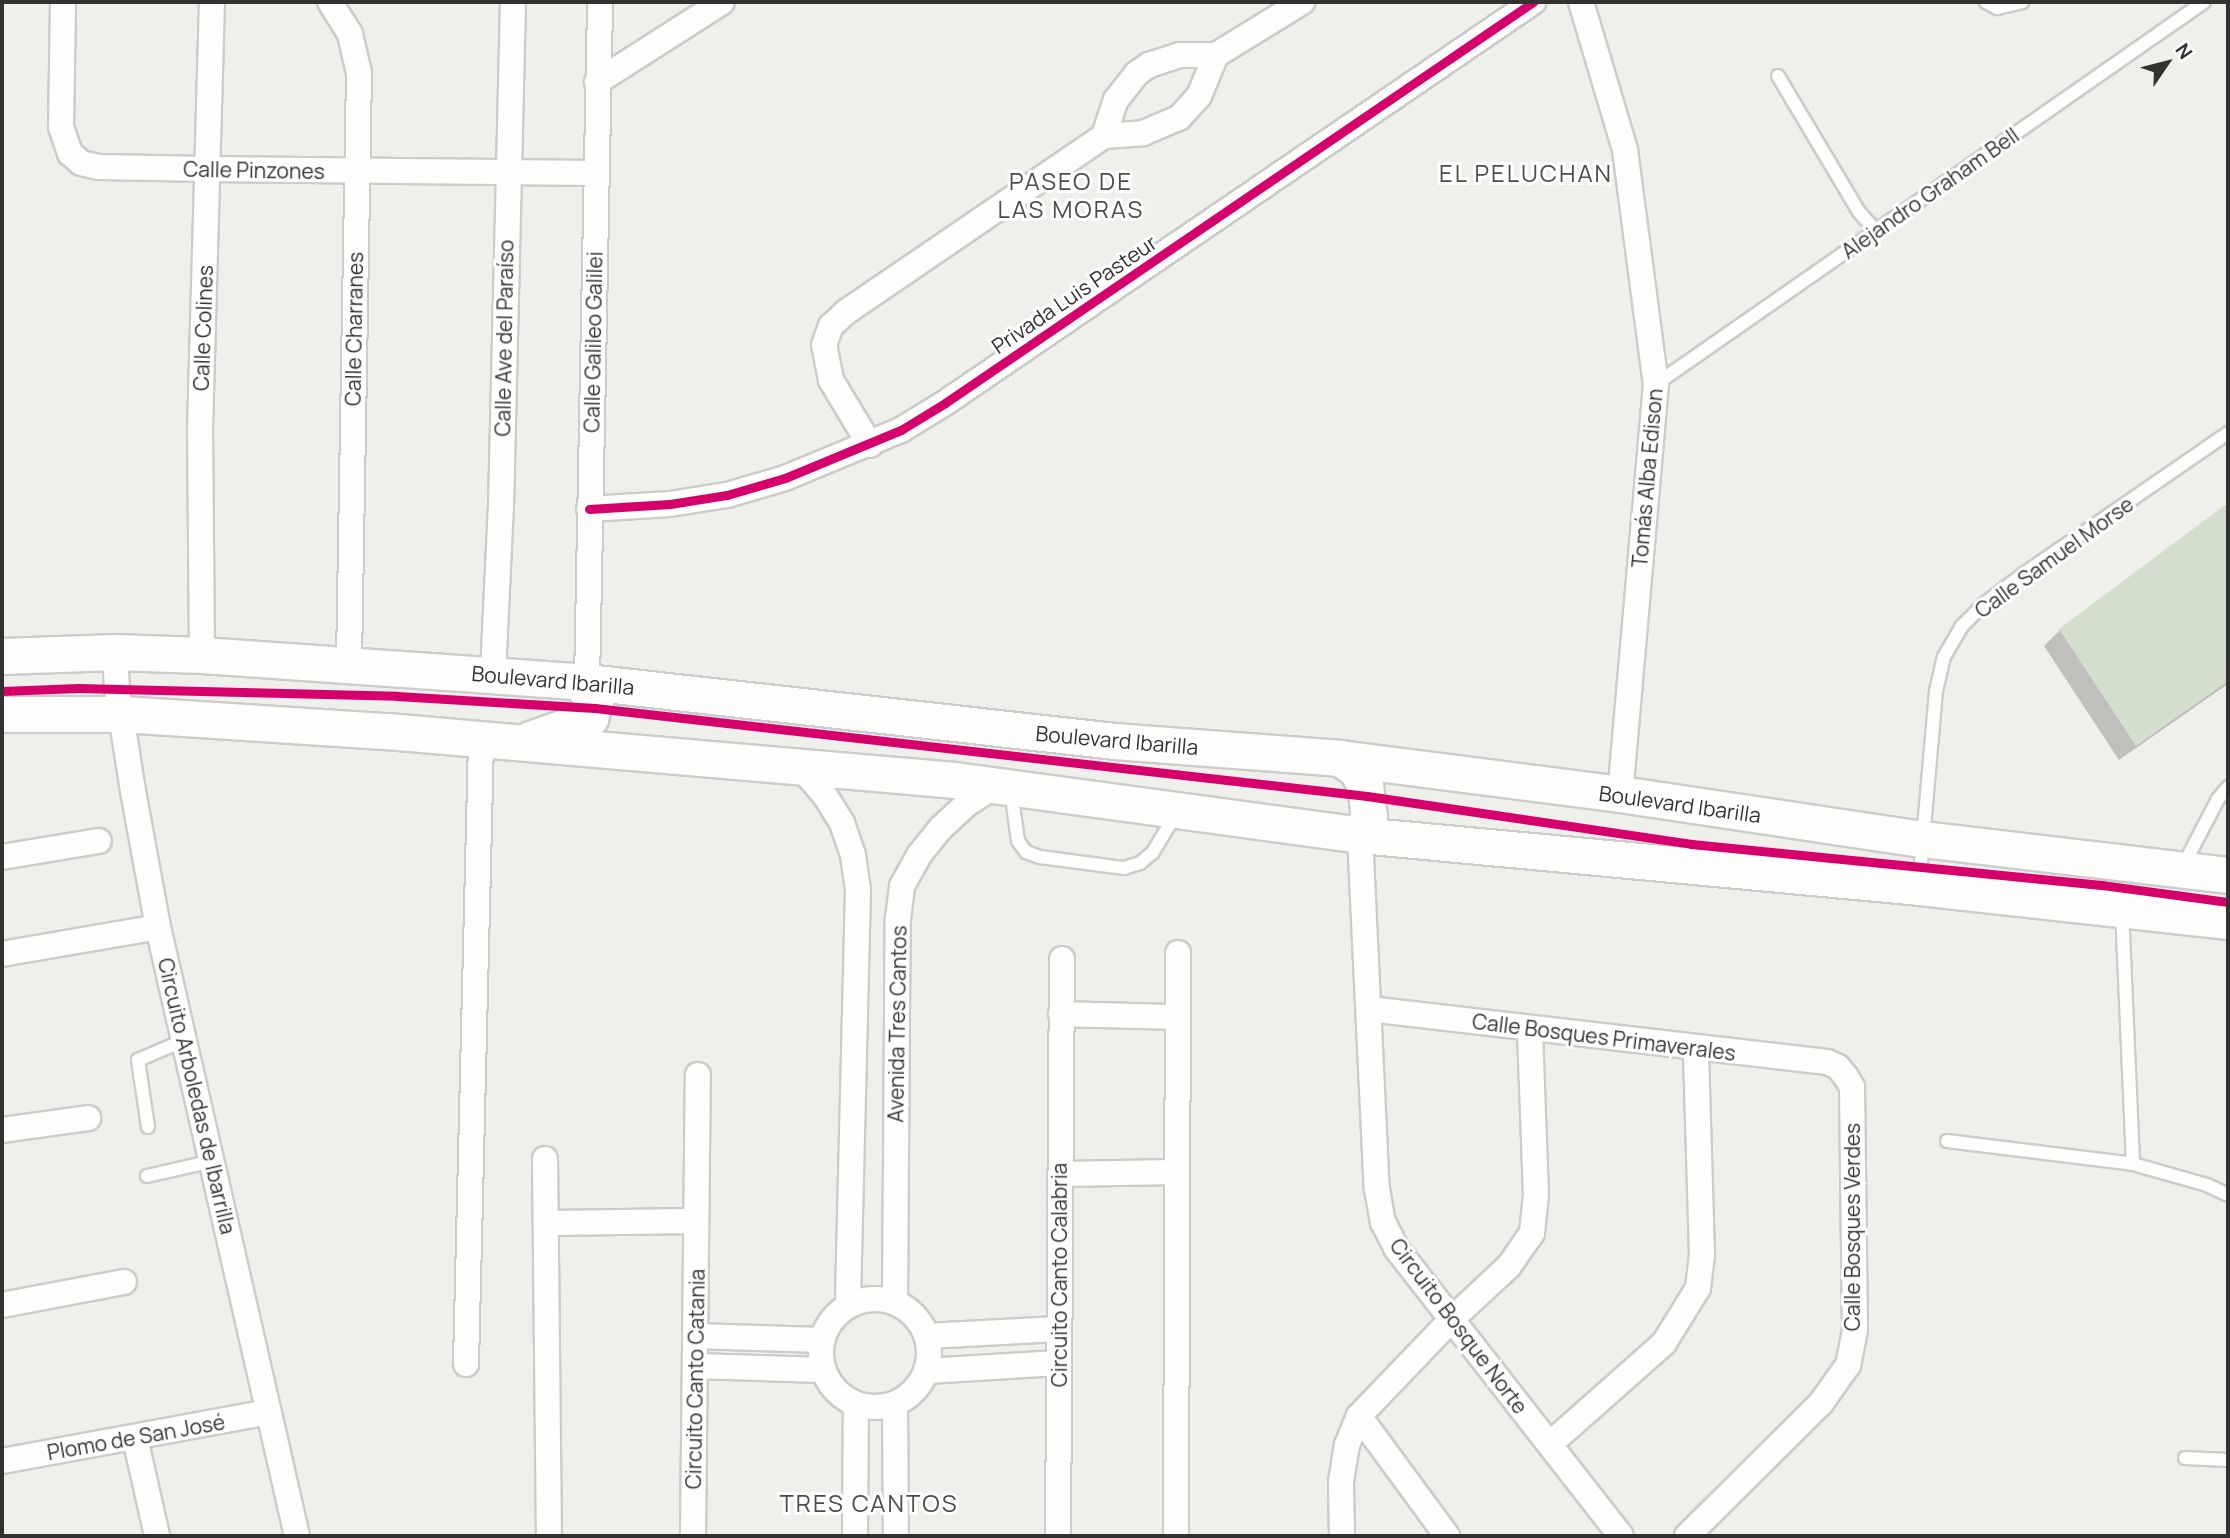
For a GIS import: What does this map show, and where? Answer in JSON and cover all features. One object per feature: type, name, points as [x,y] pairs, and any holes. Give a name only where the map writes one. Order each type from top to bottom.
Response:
[{"type":"main road","name":"Boulevard Ibarilla","points":[[2,656],[115,652],[202,654],[583,681],[1115,741],[1340,758],[1620,794],[1922,839],[2228,876]]},
{"type":"main road","points":[[497,743],[590,718],[595,701],[583,681]]},
{"type":"main road","points":[[2,714],[122,714],[387,732],[955,780],[1360,835],[1919,887],[2220,924]]},
{"type":"main road","points":[[955,780],[962,752],[976,741],[988,739],[1076,749],[1115,741]]},
{"type":"main road","points":[[1340,758],[1356,769],[1366,785],[1369,816],[1360,835]]},
{"type":"street","name":"Calle Pinzones","points":[[63,2],[61,127],[75,159],[99,167],[596,173]]},
{"type":"street","name":"Calle Colines","points":[[202,654],[200,430],[212,2]]},
{"type":"street","name":"Calle Charranes","points":[[330,2],[350,34],[359,72],[349,663]]},
{"type":"street","name":"Calle Ave del Paraíso","points":[[493,674],[501,508],[513,2]]},
{"type":"street","name":"Calle Galileo Galilei","points":[[583,681],[600,2]]},
{"type":"street","points":[[597,82],[722,2]]},
{"type":"street","points":[[1104,136],[1116,100],[1136,74],[1149,65],[1179,55],[1216,55],[1302,2]]},
{"type":"street","name":"Privada Luis Pasteur","points":[[589,509],[670,504],[727,495],[785,478],[870,445],[945,403],[1533,2]]},
{"type":"street","name":"Tomás Alba Edison","points":[[1581,2],[1625,149],[1656,384],[1620,794]]},
{"type":"street","points":[[870,445],[831,380],[824,345],[831,326],[846,312],[1104,136],[1143,133],[1179,118],[1199,96],[1216,55]]},
{"type":"street","name":"Circuito Arboledas de Ibarrilla","points":[[115,652],[122,714],[158,927],[297,1536]]},
{"type":"street","points":[[466,1364],[497,743]]},
{"type":"street","name":"Avenida Tres Cantos","points":[[802,769],[824,794],[842,823],[853,855],[858,889],[848,1305]]},
{"type":"street","name":"Avenida Tres Cantos","points":[[895,1302],[898,919],[902,886],[919,855],[941,828],[967,804],[1003,786]]},
{"type":"street","name":"Circuito Bosque Norte","points":[[1360,835],[1377,1189],[1383,1222],[1396,1248],[1621,1536]]},
{"type":"street","points":[[2,857],[99,841]]},
{"type":"street","points":[[2,954],[158,927]]},
{"type":"street","points":[[1177,1536],[1178,953]]},
{"type":"street","name":"Circuito Canto Calabria","points":[[1058,1536],[1062,959]]},
{"type":"street","name":"Calle Bosques Primaverales","points":[[1369,1009],[1827,1062],[1838,1067]]},
{"type":"street","points":[[1061,1014],[1178,1017]]},
{"type":"street","points":[[1342,1536],[1341,1482],[1347,1445],[1359,1416],[1452,1319],[1509,1266],[1532,1233],[1535,1195],[1530,1027]]},
{"type":"street","points":[[1550,1444],[1664,1343],[1698,1288],[1702,1255],[1696,1048]]},
{"type":"street","name":"Calle Bosques Verdes","points":[[1687,1536],[1821,1403],[1848,1364],[1855,1330],[1852,1087],[1838,1067]]},
{"type":"street","name":"Circuito Canto Catania","points":[[693,1536],[698,1076]]},
{"type":"street","points":[[2,1130],[88,1118]]},
{"type":"street","points":[[545,1159],[550,1536]]},
{"type":"street","points":[[1060,1174],[1177,1172]]},
{"type":"street","points":[[546,1223],[696,1221]]},
{"type":"street","points":[[2,1305],[124,1282]]},
{"type":"street","points":[[879,1298],[895,1302],[920,1321],[927,1336],[927,1371],[908,1396],[895,1404],[882,1407],[856,1404],[832,1385],[823,1370],[822,1340],[836,1314],[848,1305],[879,1298]]},
{"type":"street","points":[[927,1336],[1058,1329]]},
{"type":"street","points":[[695,1336],[822,1340]]},
{"type":"street","points":[[927,1371],[1058,1363]]},
{"type":"street","points":[[695,1366],[823,1370]]},
{"type":"street","points":[[855,1536],[856,1404]]},
{"type":"street","points":[[895,1404],[896,1536]]},
{"type":"street","name":"Plomo de San José","points":[[2,1461],[269,1412]]},
{"type":"street","points":[[1359,1416],[1447,1536]]},
{"type":"street","points":[[135,1438],[157,1536]]},
{"type":"lane","points":[[1986,2],[1997,8],[2022,2]]},
{"type":"lane","name":"Alejandro Graham Bell","points":[[1656,384],[2204,2]]},
{"type":"lane","points":[[1778,76],[1859,212],[1876,230]]},
{"type":"lane","name":"Calle Samuel Morse","points":[[1919,887],[1936,691],[1944,657],[1961,627],[1984,604],[2025,573],[2228,433]]},
{"type":"lane","points":[[1003,786],[1018,841],[1026,852],[1040,857],[1124,868],[1140,863],[1153,852],[1179,810]]},
{"type":"lane","points":[[2181,870],[2218,799],[2228,787]]},
{"type":"lane","points":[[2122,910],[2133,1164]]},
{"type":"lane","points":[[148,1127],[138,1060],[185,1040]]},
{"type":"lane","points":[[1947,1140],[2133,1164],[2207,1185],[2228,1195]]},
{"type":"lane","points":[[147,1176],[213,1161]]},
{"type":"lane","points":[[2185,1458],[2228,1460]]},
{"type":"building","points":[[2228,503],[2228,681],[2136,746],[2059,629]]},
{"type":"cycle path","points":[[589,509],[670,504],[727,495],[785,478],[901,430],[945,403],[1533,2]]},
{"type":"cycle path","points":[[2,691],[78,688],[397,696],[595,708],[1367,796],[1691,844],[2102,885],[2228,902]]},
{"type":"district","name":"EL PELUCHAN","points":[[1526,173]]},
{"type":"district","name":"PASEO DE LAS MORAS","points":[[1071,195]]},
{"type":"district","name":"TRES CANTOS","points":[[869,1503]]}]
